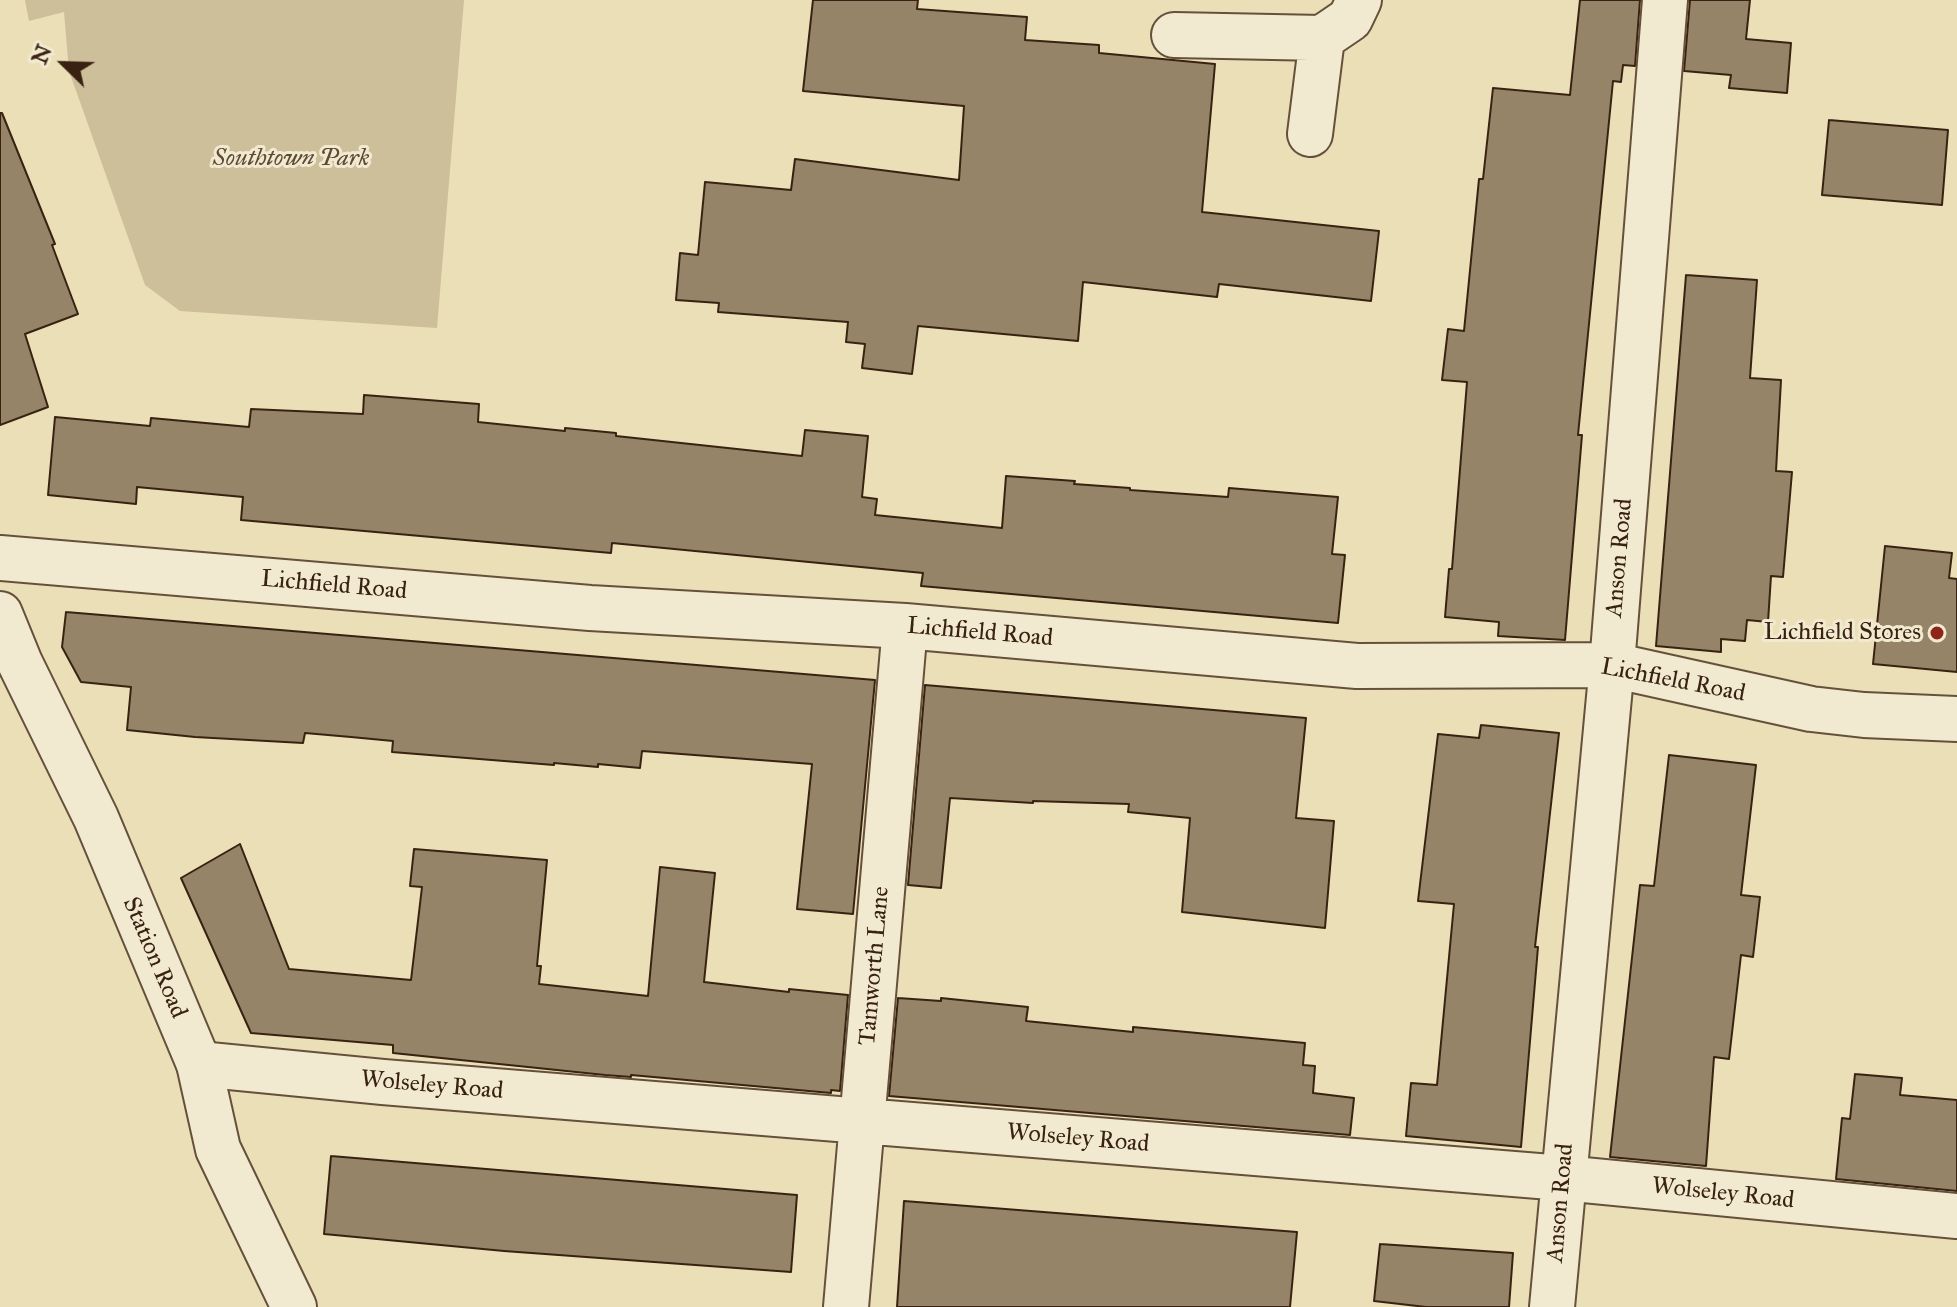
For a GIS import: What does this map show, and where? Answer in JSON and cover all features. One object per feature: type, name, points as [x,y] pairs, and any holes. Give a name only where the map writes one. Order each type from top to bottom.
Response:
[{"type":"street","points":[[1174,35],[1322,38],[1350,19],[1359,0]]},
{"type":"street","name":"Anson Road","points":[[1552,1307],[1612,665],[1665,0]]},
{"type":"street","points":[[1310,134],[1322,38]]},
{"type":"street","name":"Lichfield Road","points":[[0,558],[581,607],[905,626],[1357,666],[1612,665],[1811,709],[1957,719]]},
{"type":"street","name":"Station Road","points":[[0,614],[20,663],[96,818],[199,1064],[218,1149],[294,1307]]},
{"type":"street","name":"Tamworth Lane","points":[[846,1307],[905,626]]},
{"type":"street","name":"Wolseley Road","points":[[199,1064],[383,1082],[1563,1178],[1957,1216]]},
{"type":"green space","name":"Southtown Park","points":[[25,0],[464,0],[437,328],[180,311],[145,285],[69,71],[64,12],[29,21]]},
{"type":"building","points":[[813,0],[918,0],[917,9],[1027,17],[1025,40],[1099,45],[1099,53],[1215,64],[1202,212],[1379,231],[1371,301],[1219,284],[1217,297],[1083,282],[1078,341],[918,326],[912,374],[862,368],[865,344],[846,342],[848,322],[718,312],[719,303],[676,300],[680,253],[698,255],[705,182],[791,190],[795,159],[959,180],[964,106],[803,91]]},
{"type":"building","points":[[1580,0],[1640,0],[1635,66],[1623,65],[1621,82],[1613,81],[1578,435],[1582,435],[1565,640],[1498,636],[1499,622],[1445,617],[1449,569],[1452,569],[1467,382],[1442,380],[1448,329],[1464,331],[1479,179],[1483,179],[1493,88],[1570,95]]},
{"type":"building","points":[[1690,0],[1750,0],[1746,39],[1791,43],[1787,93],[1729,88],[1731,75],[1684,71]]},
{"type":"building","points":[[0,113],[55,244],[52,245],[78,314],[25,334],[48,407],[0,425]]},
{"type":"building","points":[[1829,120],[1948,130],[1942,205],[1822,195]]},
{"type":"building","points":[[1686,275],[1757,280],[1750,378],[1781,380],[1776,471],[1792,472],[1783,577],[1771,576],[1768,622],[1747,620],[1745,641],[1721,639],[1721,652],[1656,646]]},
{"type":"building","points":[[364,395],[479,404],[478,422],[616,433],[616,436],[802,456],[805,430],[868,436],[862,497],[877,499],[875,515],[1002,528],[1006,476],[1228,497],[1229,488],[1338,497],[1332,554],[1345,555],[1338,623],[921,586],[923,573],[612,543],[611,553],[241,520],[243,497],[137,487],[136,504],[48,495],[55,417],[150,426],[151,418],[249,427],[251,409],[363,414]]},
{"type":"building","points":[[1885,546],[1952,553],[1949,578],[1957,579],[1957,672],[1873,664]]},
{"type":"building","points":[[66,612],[875,680],[853,914],[797,909],[812,764],[642,751],[640,768],[598,764],[598,767],[554,765],[392,752],[393,741],[305,733],[303,743],[127,730],[131,687],[81,682],[62,647]]},
{"type":"building","points":[[925,685],[1306,718],[1296,818],[1334,821],[1325,928],[1182,912],[1190,818],[1128,812],[1129,804],[950,798],[941,888],[908,885]]},
{"type":"building","points":[[1481,725],[1559,733],[1535,947],[1538,947],[1521,1147],[1406,1136],[1411,1083],[1437,1085],[1454,904],[1418,901],[1438,734],[1479,738]]},
{"type":"building","points":[[1669,755],[1756,765],[1741,895],[1760,897],[1753,957],[1741,955],[1729,1059],[1714,1057],[1706,1166],[1610,1157],[1640,885],[1654,886]]},
{"type":"building","points":[[240,844],[289,969],[411,980],[422,887],[410,886],[414,849],[547,860],[537,966],[541,966],[539,984],[648,996],[660,867],[715,873],[704,982],[848,995],[840,1091],[831,1090],[831,1093],[605,1075],[393,1053],[393,1045],[251,1033],[181,878]]},
{"type":"building","points":[[898,998],[941,1001],[941,998],[1028,1007],[1026,1021],[1133,1032],[1133,1027],[1305,1043],[1303,1065],[1315,1066],[1313,1093],[1354,1098],[1350,1135],[889,1096]]},
{"type":"building","points":[[1855,1074],[1902,1078],[1900,1095],[1957,1100],[1957,1191],[1836,1179],[1842,1118],[1850,1119]]},
{"type":"building","points":[[331,1156],[797,1195],[791,1272],[324,1234]]},
{"type":"building","points":[[904,1201],[1297,1232],[1290,1307],[897,1307]]},
{"type":"building","points":[[1380,1244],[1513,1253],[1509,1307],[1426,1307],[1374,1301]]},
{"type":"place","name":"Lichfield Stores","points":[[1937,633]]}]
